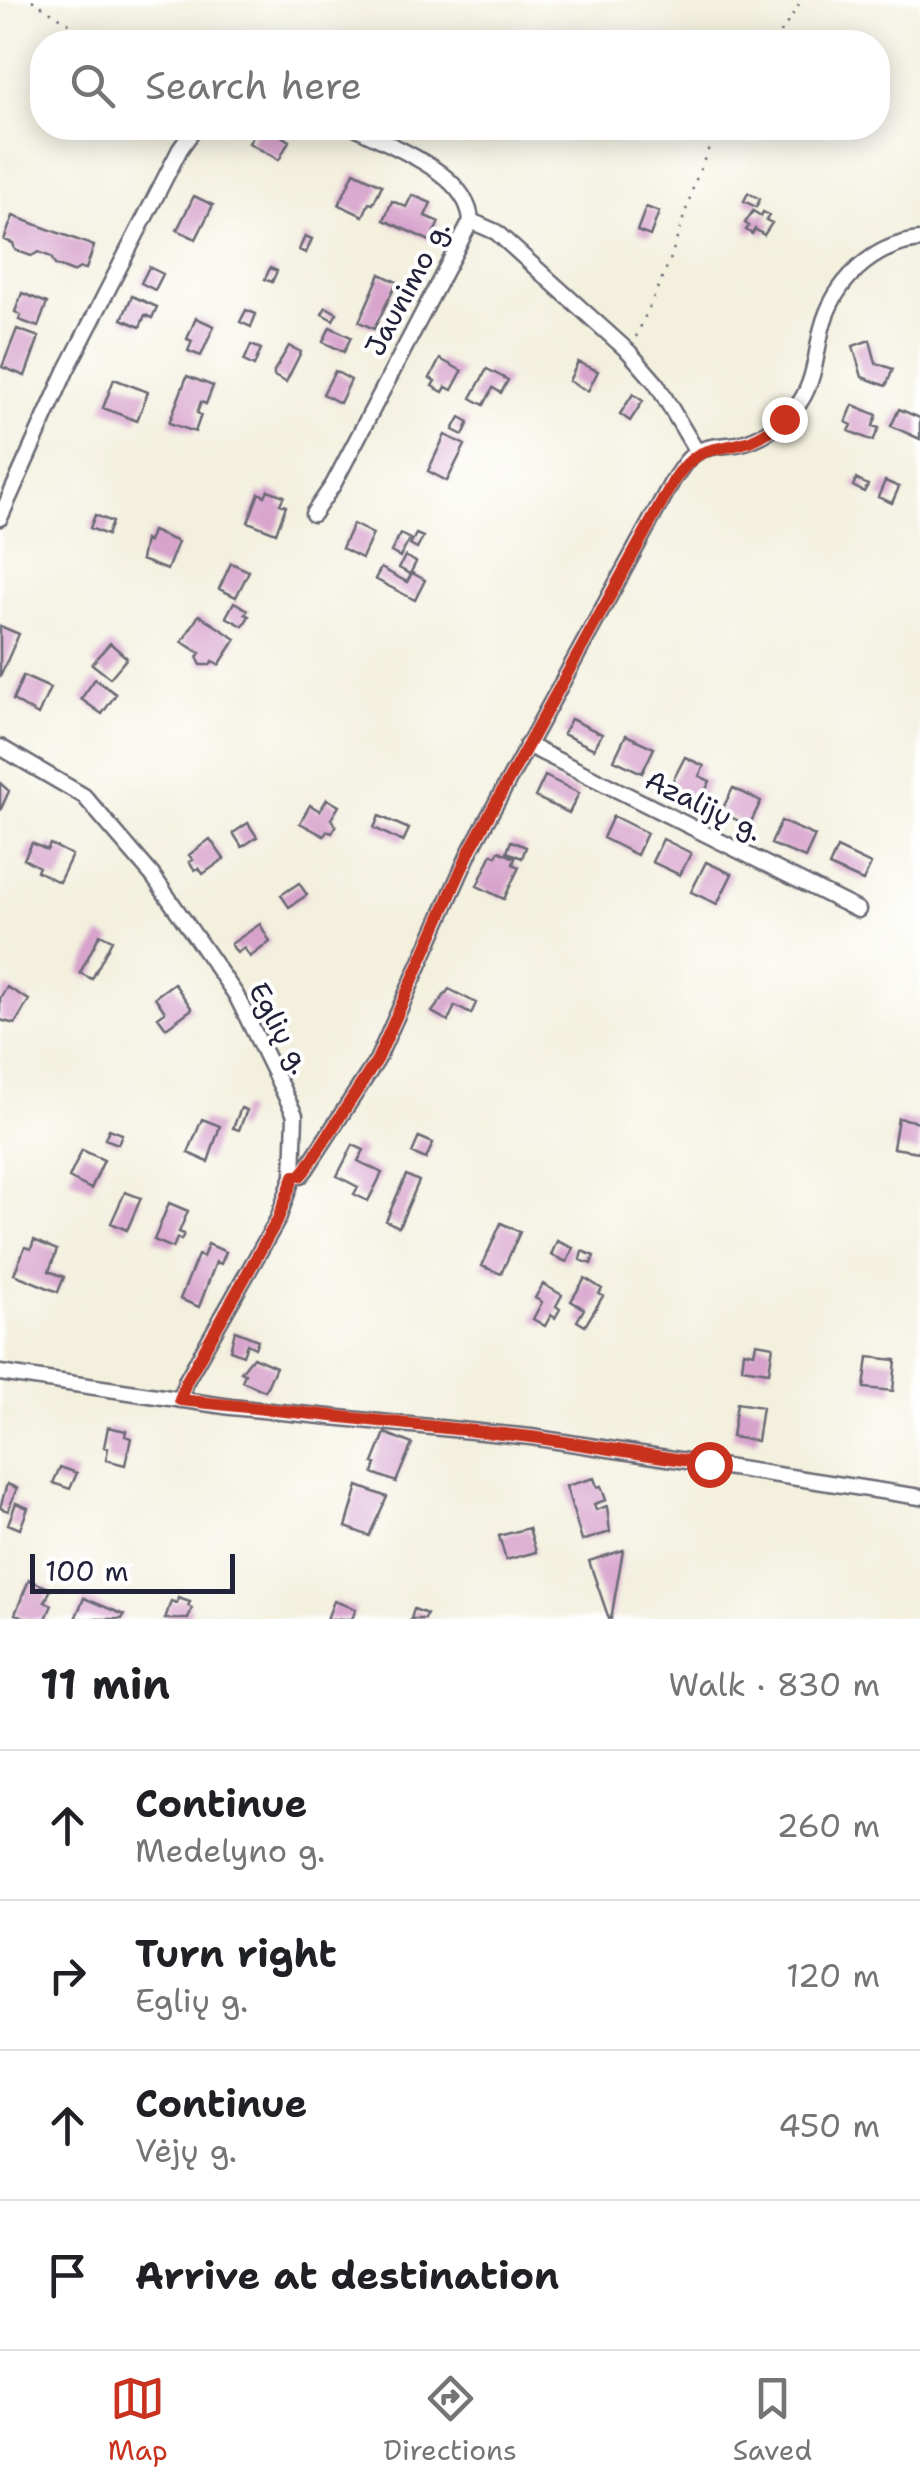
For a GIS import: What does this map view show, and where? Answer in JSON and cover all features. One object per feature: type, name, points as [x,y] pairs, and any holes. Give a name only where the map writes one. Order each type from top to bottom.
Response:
[{"type":"street","points":[[0,518],[66,371],[186,140]]},
{"type":"street","name":"Jaunimo g.","points":[[313,514],[333,484],[471,221],[470,206],[462,192],[445,176],[379,140]]},
{"type":"street","points":[[471,221],[487,226],[506,240],[629,352],[656,383],[698,452]]},
{"type":"street","points":[[294,1176],[300,1176],[306,1169],[377,1060],[471,848],[686,461],[698,452],[753,440],[784,419],[811,381],[824,324],[842,286],[870,259],[891,247],[920,240]]},
{"type":"street","name":"Azalijų g.","points":[[527,746],[858,910]]},
{"type":"street","name":"Eglių g.","points":[[0,747],[84,796],[152,876],[236,995],[296,1115],[294,1176],[278,1219],[186,1382],[180,1400]]},
{"type":"street","points":[[0,1373],[180,1400],[532,1437],[920,1498]]},
{"type":"path","points":[[32,0],[79,30]]},
{"type":"path","points":[[783,30],[802,0]]},
{"type":"path","points":[[629,352],[670,260],[714,140]]},
{"type":"building","points":[[251,140],[289,141],[279,160],[249,143]]},
{"type":"building","points":[[354,172],[382,185],[363,216],[339,205]]},
{"type":"building","points":[[748,193],[760,199],[756,207],[744,201]]},
{"type":"building","points":[[412,195],[431,203],[425,216],[439,222],[430,241],[384,220],[392,201],[406,207]]},
{"type":"building","points":[[194,196],[213,205],[196,239],[177,230]]},
{"type":"building","points":[[646,207],[659,212],[650,236],[637,231]]},
{"type":"building","points":[[753,211],[769,215],[766,220],[772,223],[764,235],[755,229],[752,234],[746,230],[749,226],[745,223]]},
{"type":"building","points":[[13,216],[94,246],[86,269],[73,272],[55,265],[51,257],[39,252],[31,256],[15,250],[13,243],[4,240]]},
{"type":"building","points":[[305,236],[312,239],[306,253],[299,250]]},
{"type":"building","points":[[149,267],[163,274],[155,290],[141,283]]},
{"type":"building","points":[[270,268],[277,271],[272,282],[265,279]]},
{"type":"building","points":[[380,274],[397,282],[374,329],[359,322]]},
{"type":"building","points":[[22,293],[47,303],[38,327],[19,320],[21,315],[15,312]]},
{"type":"building","points":[[132,296],[157,307],[152,318],[145,315],[140,327],[122,319]]},
{"type":"building","points":[[326,307],[337,313],[333,320],[322,314]]},
{"type":"building","points":[[246,310],[256,314],[251,327],[240,322]]},
{"type":"building","points":[[196,318],[214,326],[201,356],[188,351],[192,341],[187,339]]},
{"type":"building","points":[[330,327],[351,337],[344,352],[323,342]]},
{"type":"building","points":[[17,329],[39,337],[25,376],[2,367]]},
{"type":"building","points":[[870,340],[876,363],[893,369],[886,386],[862,377],[853,346]]},
{"type":"building","points":[[251,345],[261,349],[254,366],[244,361]]},
{"type":"building","points":[[289,346],[301,352],[286,382],[274,376],[274,371]]},
{"type":"building","points":[[440,359],[462,371],[452,390],[446,387],[443,392],[432,386],[435,381],[430,378]]},
{"type":"building","points":[[578,362],[598,371],[588,391],[569,381]]},
{"type":"building","points":[[487,369],[508,380],[501,393],[493,388],[484,405],[471,398]]},
{"type":"building","points":[[335,371],[351,380],[340,403],[323,394]]},
{"type":"building","points":[[187,376],[213,386],[206,404],[201,402],[195,432],[169,423]]},
{"type":"building","points":[[114,379],[148,392],[137,421],[103,408]]},
{"type":"building","points":[[633,394],[643,401],[630,421],[620,414]]},
{"type":"building","points":[[853,405],[877,415],[873,426],[879,428],[873,441],[849,431],[852,425],[846,422]]},
{"type":"building","points":[[899,409],[920,418],[920,439],[891,426]]},
{"type":"building","points":[[460,417],[469,422],[463,435],[453,430]]},
{"type":"building","points":[[445,435],[465,445],[447,481],[428,471]]},
{"type":"building","points":[[856,479],[868,485],[864,492],[853,486]]},
{"type":"building","points":[[885,481],[899,487],[892,503],[878,497]]},
{"type":"building","points":[[268,490],[284,496],[280,504],[286,506],[276,533],[248,522],[259,493],[265,496]]},
{"type":"building","points":[[95,515],[112,522],[107,535],[90,528]]},
{"type":"building","points":[[353,524],[373,534],[362,558],[342,548]]},
{"type":"building","points":[[152,531],[178,542],[167,570],[141,560],[145,540],[148,542]]},
{"type":"building","points":[[400,534],[410,539],[400,557],[391,552]]},
{"type":"building","points":[[416,534],[423,537],[417,549],[410,545]]},
{"type":"building","points":[[405,556],[416,562],[410,574],[399,568]]},
{"type":"building","points":[[231,563],[249,571],[236,597],[219,589]]},
{"type":"building","points":[[381,568],[407,582],[412,573],[425,580],[415,600],[375,579]]},
{"type":"building","points":[[234,602],[248,610],[243,626],[226,617]]},
{"type":"building","points":[[199,615],[236,639],[219,665],[213,661],[201,665],[197,657],[200,653],[182,642]]},
{"type":"building","points":[[0,626],[19,634],[0,677]]},
{"type":"building","points":[[110,643],[127,658],[110,678],[92,664]]},
{"type":"building","points":[[23,676],[50,688],[38,715],[13,700]]},
{"type":"building","points":[[95,679],[116,694],[102,714],[81,699]]},
{"type":"building","points":[[571,719],[602,734],[594,749],[563,734]]},
{"type":"building","points":[[626,735],[654,748],[642,773],[614,760]]},
{"type":"building","points":[[685,757],[704,766],[699,776],[710,781],[700,801],[670,786]]},
{"type":"building","points":[[545,776],[579,793],[569,813],[535,797]]},
{"type":"building","points":[[0,783],[9,791],[0,811]]},
{"type":"building","points":[[733,788],[761,801],[749,826],[721,812]]},
{"type":"building","points":[[327,799],[339,806],[331,819],[336,826],[324,836],[300,823],[310,805],[320,811]]},
{"type":"building","points":[[379,816],[409,829],[403,842],[374,828]]},
{"type":"building","points":[[613,816],[647,833],[637,855],[603,838]]},
{"type":"building","points":[[781,821],[815,836],[805,858],[771,844]]},
{"type":"building","points":[[248,823],[257,837],[242,847],[233,833]]},
{"type":"building","points":[[210,839],[224,859],[203,874],[189,862],[193,860],[189,855]]},
{"type":"building","points":[[663,839],[691,853],[680,875],[652,862]]},
{"type":"building","points":[[511,841],[526,847],[522,858],[507,852]]},
{"type":"building","points":[[32,843],[47,850],[50,844],[72,855],[59,882],[24,859]]},
{"type":"building","points":[[837,848],[871,864],[863,881],[829,866]]},
{"type":"building","points":[[499,851],[515,858],[513,864],[519,867],[504,899],[477,886],[492,854],[496,856]]},
{"type":"building","points":[[706,862],[732,874],[717,904],[691,892]]},
{"type":"building","points":[[299,883],[307,895],[289,907],[281,895]]},
{"type":"building","points":[[260,924],[270,942],[250,957],[244,948],[237,953],[231,944]]},
{"type":"building","points":[[100,934],[112,940],[92,979],[80,973]]},
{"type":"building","points":[[174,983],[192,1009],[166,1028],[158,1017],[165,1012],[155,997]]},
{"type":"building","points":[[7,987],[29,1000],[15,1024],[0,1020],[0,998]]},
{"type":"building","points":[[449,989],[476,1003],[471,1014],[455,1006],[448,1021],[432,1012]]},
{"type":"building","points":[[241,1108],[247,1110],[239,1130],[233,1128]]},
{"type":"building","points":[[898,1118],[920,1122],[919,1152],[893,1148]]},
{"type":"building","points":[[202,1119],[220,1126],[208,1162],[188,1153]]},
{"type":"building","points":[[109,1129],[122,1134],[118,1144],[105,1139]]},
{"type":"building","points":[[419,1137],[433,1143],[426,1159],[412,1153]]},
{"type":"building","points":[[353,1145],[364,1150],[358,1161],[382,1173],[368,1201],[354,1194],[358,1187],[337,1176]]},
{"type":"building","points":[[82,1150],[104,1160],[91,1189],[69,1178]]},
{"type":"building","points":[[406,1175],[419,1181],[399,1227],[386,1221]]},
{"type":"building","points":[[125,1192],[141,1198],[127,1230],[111,1223]]},
{"type":"building","points":[[169,1203],[188,1211],[179,1232],[184,1234],[181,1240],[177,1238],[173,1248],[154,1240]]},
{"type":"building","points":[[501,1223],[520,1232],[501,1274],[482,1266]]},
{"type":"building","points":[[34,1240],[57,1250],[49,1271],[64,1277],[58,1292],[14,1274],[25,1247],[31,1249]]},
{"type":"building","points":[[557,1241],[573,1248],[567,1262],[551,1255]]},
{"type":"building","points":[[208,1244],[226,1252],[221,1264],[216,1262],[199,1307],[180,1299],[198,1255],[203,1257]]},
{"type":"building","points":[[582,1251],[594,1256],[591,1264],[580,1260]]},
{"type":"building","points":[[585,1278],[602,1289],[599,1294],[603,1296],[585,1326],[577,1321],[584,1309],[571,1301]]},
{"type":"building","points":[[543,1284],[562,1295],[556,1306],[560,1309],[545,1326],[533,1319],[542,1302],[535,1298]]},
{"type":"building","points":[[235,1331],[258,1340],[255,1348],[247,1344],[243,1355],[230,1350]]},
{"type":"building","points":[[756,1343],[773,1346],[769,1372],[742,1368],[744,1351],[754,1353]]},
{"type":"building","points":[[253,1357],[276,1367],[265,1391],[242,1381],[245,1374],[241,1372]]},
{"type":"building","points":[[868,1357],[896,1360],[893,1391],[864,1388]]},
{"type":"building","points":[[737,1403],[762,1407],[757,1441],[732,1437]]},
{"type":"building","points":[[108,1427],[126,1431],[125,1436],[131,1438],[125,1465],[106,1460]]},
{"type":"building","points":[[385,1433],[412,1444],[396,1482],[373,1473]]},
{"type":"building","points":[[60,1467],[77,1473],[70,1489],[53,1483]]},
{"type":"building","points":[[594,1478],[606,1500],[594,1504],[596,1510],[607,1506],[610,1532],[582,1541],[566,1486]]},
{"type":"building","points":[[7,1484],[17,1488],[8,1511],[0,1508]]},
{"type":"building","points":[[358,1486],[387,1497],[369,1536],[346,1527]]},
{"type":"building","points":[[16,1503],[28,1508],[20,1529],[8,1524]]},
{"type":"building","points":[[529,1528],[536,1552],[506,1560],[499,1536]]},
{"type":"building","points":[[623,1550],[611,1619],[609,1619],[589,1561]]},
{"type":"building","points":[[29,1580],[51,1589],[45,1602],[52,1605],[46,1619],[15,1614]]},
{"type":"building","points":[[84,1598],[124,1615],[122,1619],[75,1619]]},
{"type":"building","points":[[178,1598],[190,1602],[188,1619],[165,1619],[171,1601],[177,1603]]},
{"type":"building","points":[[334,1601],[356,1609],[352,1619],[327,1619]]},
{"type":"building","points":[[414,1609],[427,1614],[425,1619],[411,1619]]},
{"type":"route","points":[[709,1464],[532,1437],[180,1400],[186,1382],[278,1219],[294,1176],[300,1176],[306,1169],[377,1060],[471,848],[674,480],[686,461],[698,452],[753,440],[784,419]]}]
